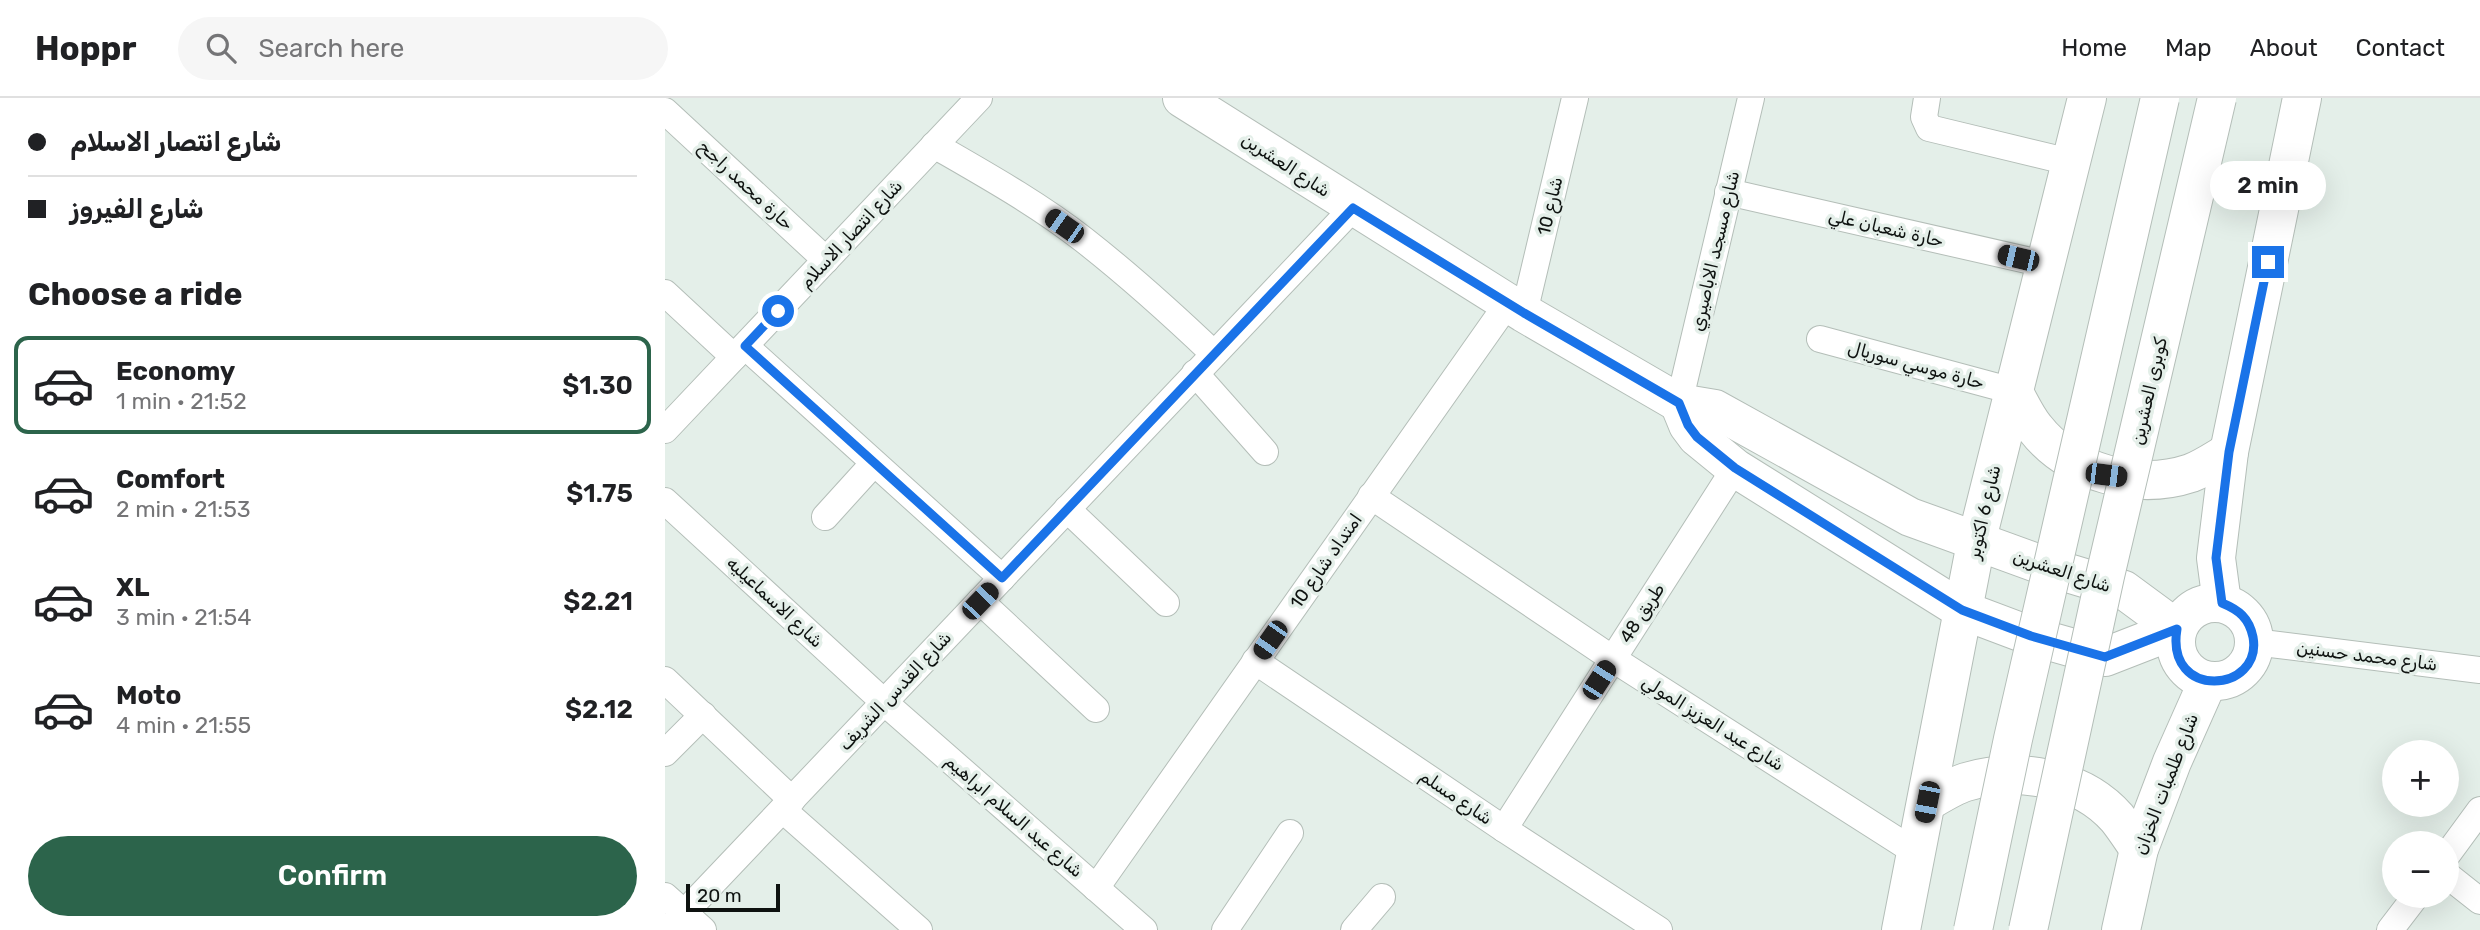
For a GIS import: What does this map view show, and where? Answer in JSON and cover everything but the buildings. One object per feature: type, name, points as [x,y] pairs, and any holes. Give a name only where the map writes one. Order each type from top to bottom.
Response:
[{"type":"main road","name":"شارع العشرين","points":[[1182,98],[1353,208],[1516,308],[1679,403],[1715,409],[1910,517],[2048,568],[2124,590],[2177,629]]},
{"type":"main road","name":"شارع 6 اكتوبر","points":[[1901,930],[1976,542],[2087,98]]},
{"type":"main road","points":[[1973,930],[2013,739],[2160,98]]},
{"type":"main road","name":"كوبرى العشرين","points":[[2028,930],[2105,576],[2217,98]]},
{"type":"main road","points":[[2222,603],[2216,558],[2229,452],[2302,98]]},
{"type":"main road","points":[[2013,391],[2035,428],[2066,457],[2106,475],[2148,481],[2191,473],[2229,452]]},
{"type":"main road","points":[[1679,403],[1688,425],[1697,437],[1735,468],[1962,610],[2031,636],[2105,657],[2177,629]]},
{"type":"main road","points":[[2222,603],[2235,608],[2245,617],[2254,642],[2252,654],[2241,672],[2221,681],[2208,681],[2195,677],[2184,668],[2177,656],[2177,629],[2195,608],[2222,603]]},
{"type":"main road","name":"شارع طلمبات الخزان","points":[[2121,930],[2139,849],[2172,762],[2208,681]]},
{"type":"main road","points":[[1927,802],[1963,782],[2003,774],[2044,777],[2083,792],[2115,816],[2139,849]]},
{"type":"street","name":"شارع انتصار الاسلام","points":[[665,430],[979,98]]},
{"type":"street","name":"شارع 10","points":[[1516,308],[1575,98]]},
{"type":"street","name":"شارع مسجد الاباصيري","points":[[1679,403],[1751,98]]},
{"type":"street","points":[[1927,98],[1924,117],[1929,128],[2070,162]]},
{"type":"street","name":"حارة محمد راجح","points":[[665,111],[826,260]]},
{"type":"street","points":[[934,145],[1010,189],[1082,239],[1150,294],[1214,354]]},
{"type":"street","name":"حارة شعبان علي","points":[[1728,192],[2044,264]]},
{"type":"street","name":"شارع القدس الشريف","points":[[680,917],[1353,208]]},
{"type":"street","points":[[665,293],[874,463],[1002,578]]},
{"type":"street","name":"امتداد شارع 10","points":[[1096,888],[1371,496],[1516,308]]},
{"type":"street","name":"حارة موسي سوريال","points":[[1820,339],[2013,391]]},
{"type":"street","points":[[1195,373],[1265,452]]},
{"type":"street","points":[[825,517],[874,463]]},
{"type":"street","name":"طريق 48","points":[[1503,829],[1735,468]]},
{"type":"street","name":"شارع عبد العزيز المولي","points":[[1371,496],[1613,659],[1917,853]]},
{"type":"street","name":"شارع الاسماعيليه","points":[[665,501],[884,702]]},
{"type":"street","points":[[1067,509],[1166,603]]},
{"type":"street","points":[[980,601],[1096,709]]},
{"type":"street","name":"شارع محمد حسنين","points":[[2254,642],[2480,670]]},
{"type":"street","name":"شارع مسلم","points":[[1255,661],[1503,829],[1659,930]]},
{"type":"street","points":[[665,680],[703,715],[787,805],[919,930]]},
{"type":"street","name":"شارع عبد السلام ابراهيم","points":[[884,702],[1144,930]]},
{"type":"street","points":[[665,753],[703,715]]},
{"type":"street","points":[[2459,839],[2480,810]]},
{"type":"street","points":[[1226,930],[1290,833]]},
{"type":"street","points":[[2459,884],[2480,901]]},
{"type":"street","points":[[1354,930],[1382,897]]},
{"type":"street","points":[[2390,930],[2407,908]]},
{"type":"route","points":[[778,311],[745,346],[1002,578],[1353,208],[1524,313],[1679,403],[1688,425],[1697,437],[1735,468],[1962,610],[2031,636],[2105,657],[2177,629],[2177,656],[2184,668],[2195,677],[2221,681],[2232,678],[2248,664],[2254,642],[2245,617],[2235,608],[2222,603],[2216,558],[2229,452],[2268,262]]}]
